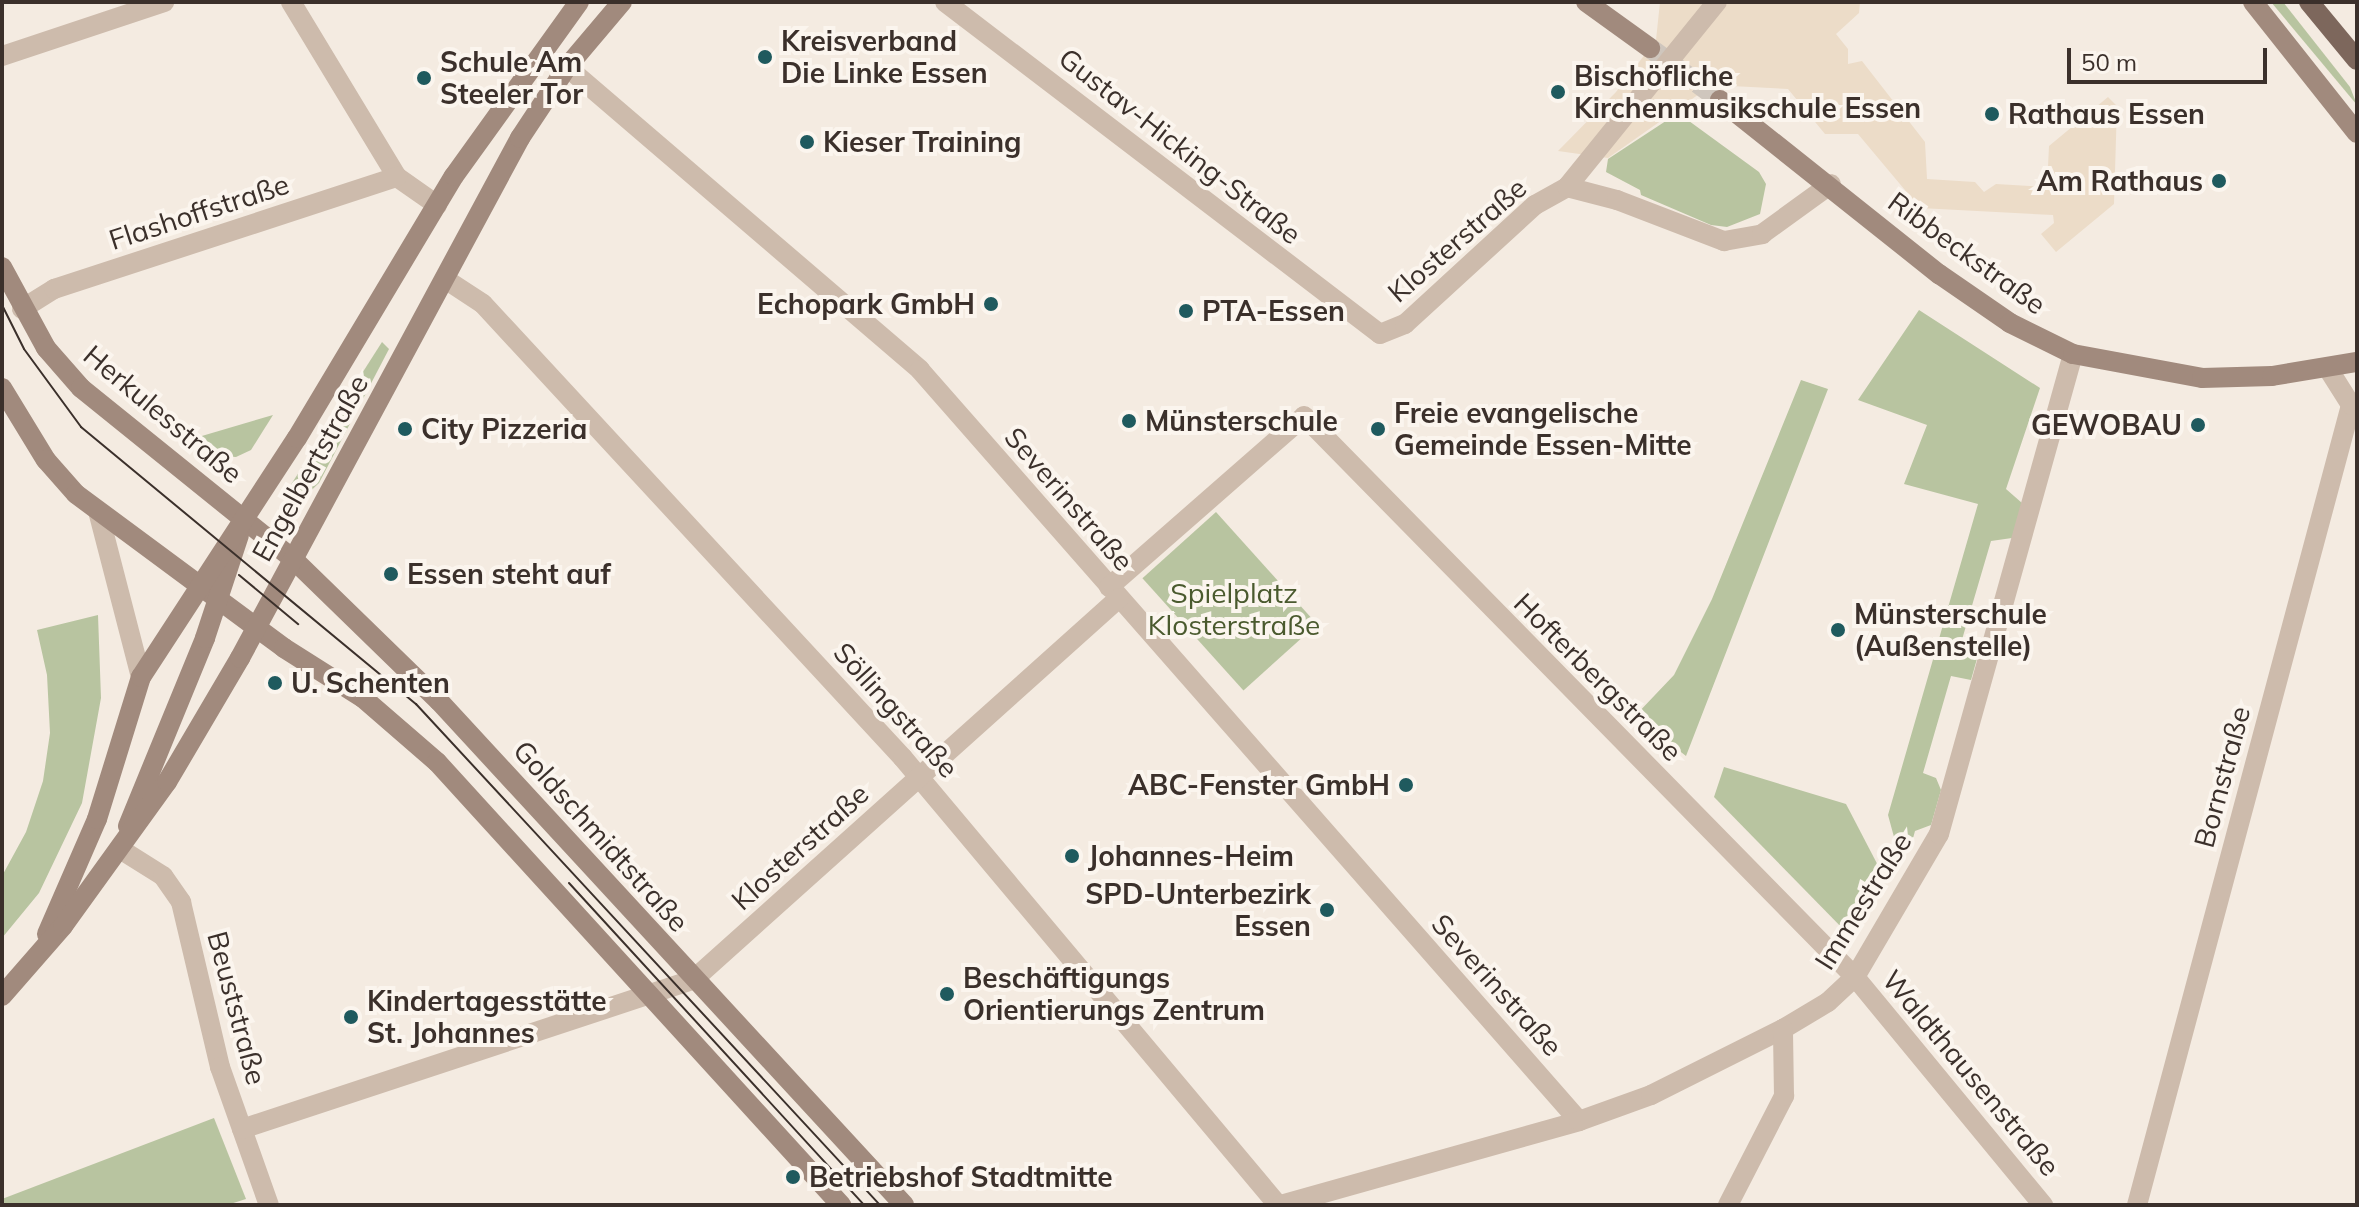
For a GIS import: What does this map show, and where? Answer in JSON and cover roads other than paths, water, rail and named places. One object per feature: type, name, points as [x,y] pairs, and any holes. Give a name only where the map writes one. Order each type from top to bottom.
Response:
[{"type":"main road","points":[[2309,2],[2357,60]]},
{"type":"street","points":[[2,56],[164,2]]},
{"type":"street","points":[[291,2],[397,177],[437,205]]},
{"type":"street","name":"Engelbertstraße","points":[[37,955],[97,819],[123,720],[141,677],[244,518],[437,205],[519,80],[579,2]]},
{"type":"street","name":"Engelbertstraße","points":[[2,996],[120,849],[167,782],[257,626],[520,138],[567,67],[622,2]]},
{"type":"street","name":"Gustav-Hicking-Straße","points":[[945,2],[1380,334]]},
{"type":"street","points":[[1586,2],[1650,48]]},
{"type":"street","points":[[1567,187],[1717,2]]},
{"type":"street","points":[[2253,2],[2357,133]]},
{"type":"street","name":"Severinstraße","points":[[567,67],[906,356],[1579,1121]]},
{"type":"street","name":"Ribbeckstraße","points":[[1720,100],[1831,184],[1939,274],[2010,323],[2073,354],[2202,378],[2329,370],[2357,362]]},
{"type":"street","name":"Flashoffstraße","points":[[22,309],[54,289],[397,177]]},
{"type":"street","name":"Klosterstraße","points":[[1380,334],[1405,324],[1535,205],[1567,187],[1617,200],[1724,241],[1762,234],[1831,184]]},
{"type":"street","name":"Herkulesstraße","points":[[2,267],[22,309],[46,348],[81,388],[244,518]]},
{"type":"street","name":"Söllingstraße","points":[[445,279],[483,304],[919,776],[1279,1205]]},
{"type":"street","name":"Immestraße","points":[[1279,1205],[1579,1121],[1651,1095],[1783,1029],[1828,1002],[1855,977],[1939,834],[2073,354]]},
{"type":"street","name":"Bornstraße","points":[[2137,1205],[2354,406],[2329,370]]},
{"type":"street","points":[[2,388],[46,460],[98,511],[405,732],[841,1205]]},
{"type":"street","name":"Klosterstraße","points":[[242,1129],[693,980],[919,776],[1304,416]]},
{"type":"street","name":"Hofterbergstraße","points":[[1304,416],[1855,977]]},
{"type":"street","points":[[98,511],[141,677]]},
{"type":"street","points":[[120,849],[143,779],[219,598],[244,518]]},
{"type":"street","name":"Goldschmidtstraße","points":[[244,518],[293,559],[439,701],[693,980],[904,1205]]},
{"type":"street","name":"Beuststraße","points":[[120,849],[163,876],[181,902],[220,1067],[269,1205]]},
{"type":"street","name":"Waldthausenstraße","points":[[1855,977],[2043,1205]]},
{"type":"street","points":[[1728,1205],[1784,1096],[1783,1029]]},
{"type":"tunnel","points":[[1650,48],[1720,100]]},
{"type":"tram line","points":[[2,305],[24,349],[81,427],[416,704],[880,1205]]},
{"type":"tram line","points":[[239,575],[298,624]]},
{"type":"tram line","points":[[569,883],[864,1205]]},
{"type":"place","name":"Kreisverband Die Linke Essen","points":[[765,57]]},
{"type":"place","name":"Schule Am Steeler Tor","points":[[424,78]]},
{"type":"place","name":"Bischöfliche Kirchenmusikschule Essen","points":[[1558,92]]},
{"type":"place","name":"Rathaus Essen","points":[[1992,114]]},
{"type":"place","name":"Kieser Training","points":[[807,142]]},
{"type":"place","name":"Am Rathaus","points":[[2219,181]]},
{"type":"place","name":"Echopark GmbH","points":[[991,304]]},
{"type":"place","name":"PTA-Essen","points":[[1186,311]]},
{"type":"place","name":"Münsterschule","points":[[1129,421]]},
{"type":"place","name":"GEWOBAU","points":[[2198,425]]},
{"type":"place","name":"City Pizzeria","points":[[405,429]]},
{"type":"place","name":"Freie evangelische Gemeinde Essen-Mitte","points":[[1378,429]]},
{"type":"place","name":"Essen steht auf","points":[[391,574]]},
{"type":"place","name":"Münsterschule (Außenstelle)","points":[[1838,630]]},
{"type":"place","name":"U. Schenten","points":[[275,683]]},
{"type":"place","name":"ABC-Fenster GmbH","points":[[1406,785]]},
{"type":"place","name":"Johannes-Heim","points":[[1072,856]]},
{"type":"place","name":"SPD-Unterbezirk Essen","points":[[1327,910]]},
{"type":"place","name":"Beschäftigungs Orientierungs Zentrum","points":[[947,994]]},
{"type":"place","name":"Kindertagesstätte St. Johannes","points":[[351,1017]]},
{"type":"place","name":"Betriebshof Stadtmitte","points":[[793,1177]]},
{"type":"park label","name":"Spielplatz Klosterstraße","points":[[1234,609]]}]
